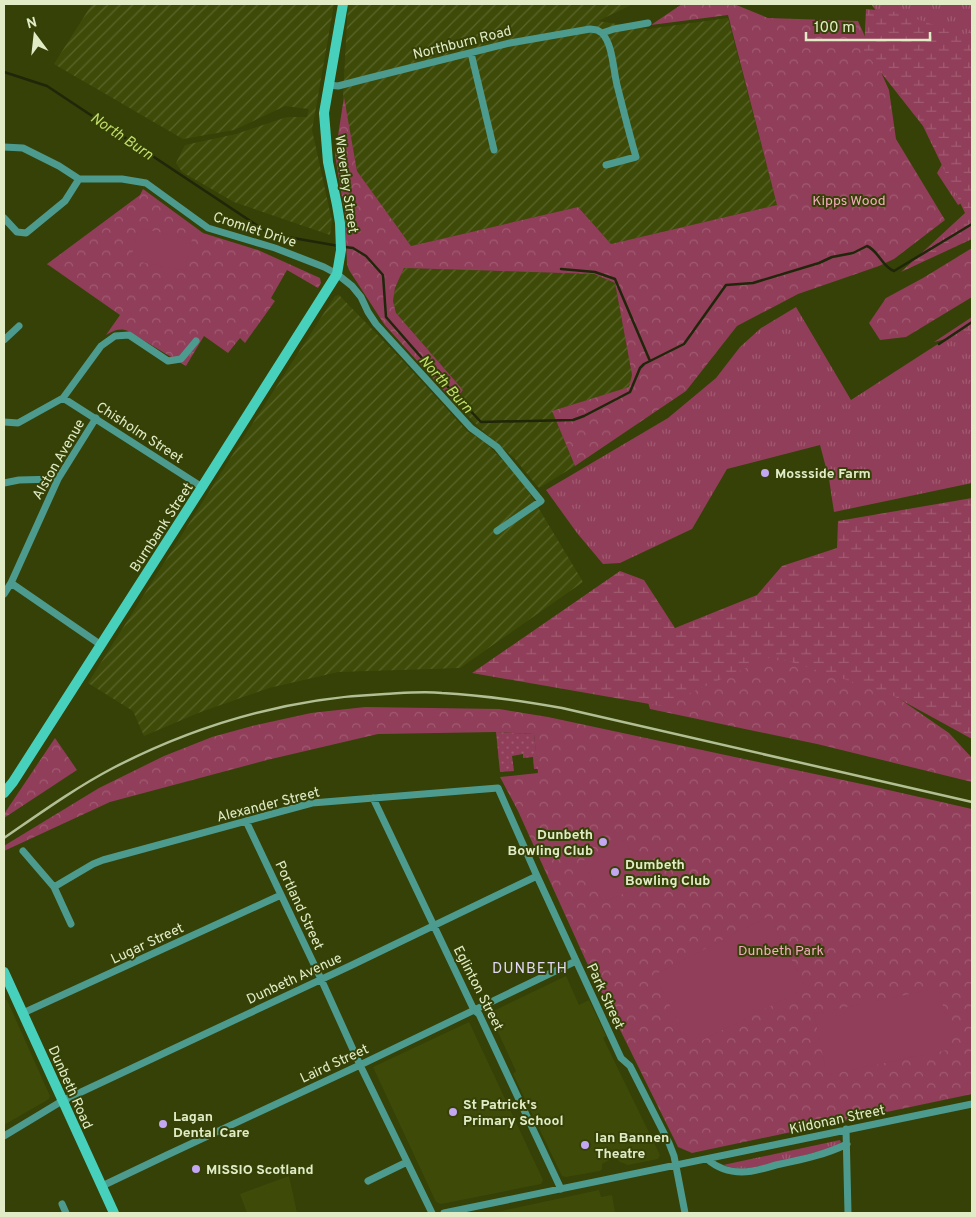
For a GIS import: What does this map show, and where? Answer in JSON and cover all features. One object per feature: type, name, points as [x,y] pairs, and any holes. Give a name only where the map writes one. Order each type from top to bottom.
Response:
[{"type":"main road","name":"Waverley Street","points":[[337,274],[341,246],[340,223],[328,162],[324,113],[343,4]]},
{"type":"main road","name":"Burnbank Street","points":[[4,793],[13,782],[202,488],[337,274]]},
{"type":"main road","name":"Dunbeth Road","points":[[4,972],[7,990],[23,1013],[114,1213]]},
{"type":"street","name":"Northburn Road","points":[[328,85],[338,86],[510,42],[590,29],[602,33],[648,23]]},
{"type":"street","points":[[602,33],[607,38],[609,45],[636,157],[606,165]]},
{"type":"street","points":[[471,53],[494,150]]},
{"type":"street","points":[[4,147],[23,148],[80,179],[66,201],[26,233],[17,232],[4,218]]},
{"type":"street","name":"Cromlet Drive","points":[[80,179],[122,179],[146,183],[208,228],[275,248],[324,267],[337,274],[352,286],[361,297],[376,324],[471,428],[497,447],[541,501],[497,532]]},
{"type":"street","points":[[4,340],[19,326]]},
{"type":"street","points":[[4,422],[18,423],[63,398],[101,346],[115,336],[129,335],[168,361],[181,359],[196,341]]},
{"type":"street","name":"Chisholm Street","points":[[63,398],[202,488]]},
{"type":"street","name":"Alston Avenue","points":[[4,594],[11,583],[58,479],[96,418]]},
{"type":"street","points":[[4,483],[19,480],[58,479]]},
{"type":"street","points":[[11,583],[101,645]]},
{"type":"street","name":"Alexander Street","points":[[54,887],[103,860],[312,803],[498,788]]},
{"type":"street","name":"Park Street","points":[[498,788],[621,1058],[630,1066],[669,1143],[685,1213]]},
{"type":"street","name":"Eglinton Street","points":[[373,798],[474,1010],[479,1014],[561,1188]]},
{"type":"street","name":"Portland Street","points":[[246,821],[360,1065],[432,1213]]},
{"type":"street","points":[[23,850],[54,887],[71,924]]},
{"type":"street","name":"Dunbeth Avenue","points":[[4,1136],[62,1101],[537,876]]},
{"type":"street","name":"Lugar Street","points":[[23,1013],[281,895]]},
{"type":"street","name":"Laird Street","points":[[102,1186],[576,961]]},
{"type":"street","name":"Kildonan Street","points":[[444,1213],[972,1104]]},
{"type":"street","points":[[846,1129],[848,1213]]},
{"type":"street","name":"Kildonan Street","points":[[706,1159],[720,1168],[742,1172],[796,1161],[847,1144]]},
{"type":"street","points":[[368,1181],[407,1162]]},
{"type":"street","points":[[62,1204],[66,1213]]},
{"type":"shaded area","points":[[92,4],[334,4],[312,130],[332,221],[330,235],[234,202],[182,172],[176,163],[185,145],[236,134],[287,117],[307,117],[309,109],[285,106],[234,130],[183,139],[54,64]]},
{"type":"shaded area","points":[[348,4],[633,4],[598,21],[648,29],[728,18],[777,205],[611,244],[578,207],[411,246],[357,171],[343,96]]},
{"type":"shaded area","points":[[404,268],[594,274],[615,283],[632,375],[630,387],[552,411],[575,466],[539,488],[514,458],[454,402],[463,390],[396,313],[393,301],[395,288]]},
{"type":"shaded area","points":[[339,295],[467,431],[484,441],[521,479],[583,582],[460,668],[338,672],[269,688],[198,713],[144,736],[133,711],[88,683],[335,296]]},
{"type":"shaded area","points":[[566,976],[579,1005],[589,1000],[606,1036],[603,1038],[660,1155],[658,1159],[628,1165],[620,1162],[615,1157],[602,1164],[600,1171],[566,1177],[562,1176],[513,1074],[516,1071],[489,1013]]},
{"type":"shaded area","points":[[4,1000],[7,1000],[50,1096],[49,1099],[4,1125]]},
{"type":"shaded area","name":"St Patrick's Primary School","points":[[469,1022],[543,1180],[541,1184],[441,1204],[436,1202],[373,1067]]},
{"type":"shaded area","points":[[289,1176],[297,1213],[247,1213],[240,1194]]},
{"type":"shaded area","points":[[599,1190],[601,1197],[612,1195],[615,1213],[492,1213]]},
{"type":"green space","name":"Kipps Wood","points":[[682,4],[734,4],[768,18],[858,21],[889,90],[896,139],[945,220],[894,259],[798,294],[737,326],[686,391],[575,466],[552,411],[629,387],[632,375],[615,283],[594,274],[404,268],[395,288],[393,301],[396,313],[463,390],[454,402],[384,324],[349,270],[347,264],[345,215],[335,155],[344,97],[357,171],[411,246],[578,207],[611,244],[777,205],[728,15],[651,25]]},
{"type":"green space","points":[[871,4],[972,4],[972,197],[958,205],[937,173],[945,159],[890,29]]},
{"type":"green space","points":[[866,9],[897,12],[965,36],[972,29],[972,239],[901,272],[965,213],[923,126],[864,51]]},
{"type":"green space","points":[[143,189],[203,233],[258,250],[320,278],[321,283],[318,288],[287,270],[271,298],[275,301],[245,343],[240,338],[228,353],[204,336],[186,366],[128,331],[117,330],[106,335],[120,315],[47,264],[140,195]]},
{"type":"green space","points":[[138,228],[192,239],[185,271],[131,260]]},
{"type":"green space","points":[[972,248],[972,297],[906,337],[880,340],[869,323],[886,298]]},
{"type":"green space","points":[[796,307],[851,400],[972,322],[972,483],[834,512],[829,479],[820,445],[727,469],[692,529],[620,563],[603,564],[577,533],[546,490],[668,418],[716,378],[740,347],[761,328]]},
{"type":"green space","points":[[972,317],[972,332],[934,342]]},
{"type":"green space","points":[[972,498],[972,739],[890,694],[773,656],[661,706],[472,673],[620,571],[644,580],[675,628],[757,595],[782,566],[837,548],[838,521]]},
{"type":"green space","points":[[748,620],[786,654],[891,693],[949,733],[972,758],[972,782],[817,744],[650,709],[645,692]]},
{"type":"green space","name":"Dunbeth Park","points":[[365,707],[499,709],[548,717],[972,809],[972,1094],[692,1153],[678,1147],[586,961],[518,811],[500,777],[538,773],[534,734],[496,732],[378,734],[267,760],[110,802],[4,851],[4,846],[7,844],[99,788],[164,756],[212,737],[252,726],[311,713]]},
{"type":"green space","points":[[496,732],[534,734],[538,769],[534,769],[533,757],[523,758],[523,754],[512,756],[514,771],[500,772]]},
{"type":"green space","points":[[55,738],[77,770],[4,818],[4,814]]},
{"type":"green space","name":"Dumbeth Bowling Club","points":[[625,840],[646,883],[603,903],[583,861]]},
{"type":"green space","points":[[769,916],[806,988],[691,1046],[654,975]]},
{"type":"green space","points":[[939,988],[952,1049],[827,1075],[814,1014]]},
{"type":"green space","points":[[840,1140],[841,1142],[838,1146],[773,1164],[743,1169],[723,1165]]},
{"type":"waterway","name":"North Burn","points":[[4,72],[47,86],[270,234],[339,246]]},
{"type":"waterway","name":"North Burn","points":[[345,247],[353,248],[366,256],[383,275],[386,317],[481,422],[573,420],[630,392],[640,368],[644,364],[684,344],[726,285],[753,283],[819,263],[832,257],[853,253],[867,246],[875,251],[886,266],[894,271],[972,224]]},
{"type":"waterway","points":[[561,269],[595,272],[615,279],[650,361]]},
{"type":"waterway","points":[[939,344],[972,322]]},
{"type":"railway","points":[[4,838],[71,793],[113,768],[145,752],[211,726],[245,716],[314,701],[413,692],[487,697],[562,708],[972,802]]},
{"type":"place","name":"Mossside Farm","points":[[765,473]]},
{"type":"place","name":"Dunbeth Bowling Club","points":[[603,842]]},
{"type":"place","name":"Dumbeth Bowling Club","points":[[615,872]]},
{"type":"place","name":"St Patrick's Primary School","points":[[453,1112]]},
{"type":"place","name":"Lagan Dental Care","points":[[163,1124]]},
{"type":"place","name":"Ian Bannen Theatre","points":[[585,1145]]},
{"type":"place","name":"MISSIO Scotland","points":[[196,1169]]},
{"type":"district","name":"DUNBETH","points":[[530,968]]}]
